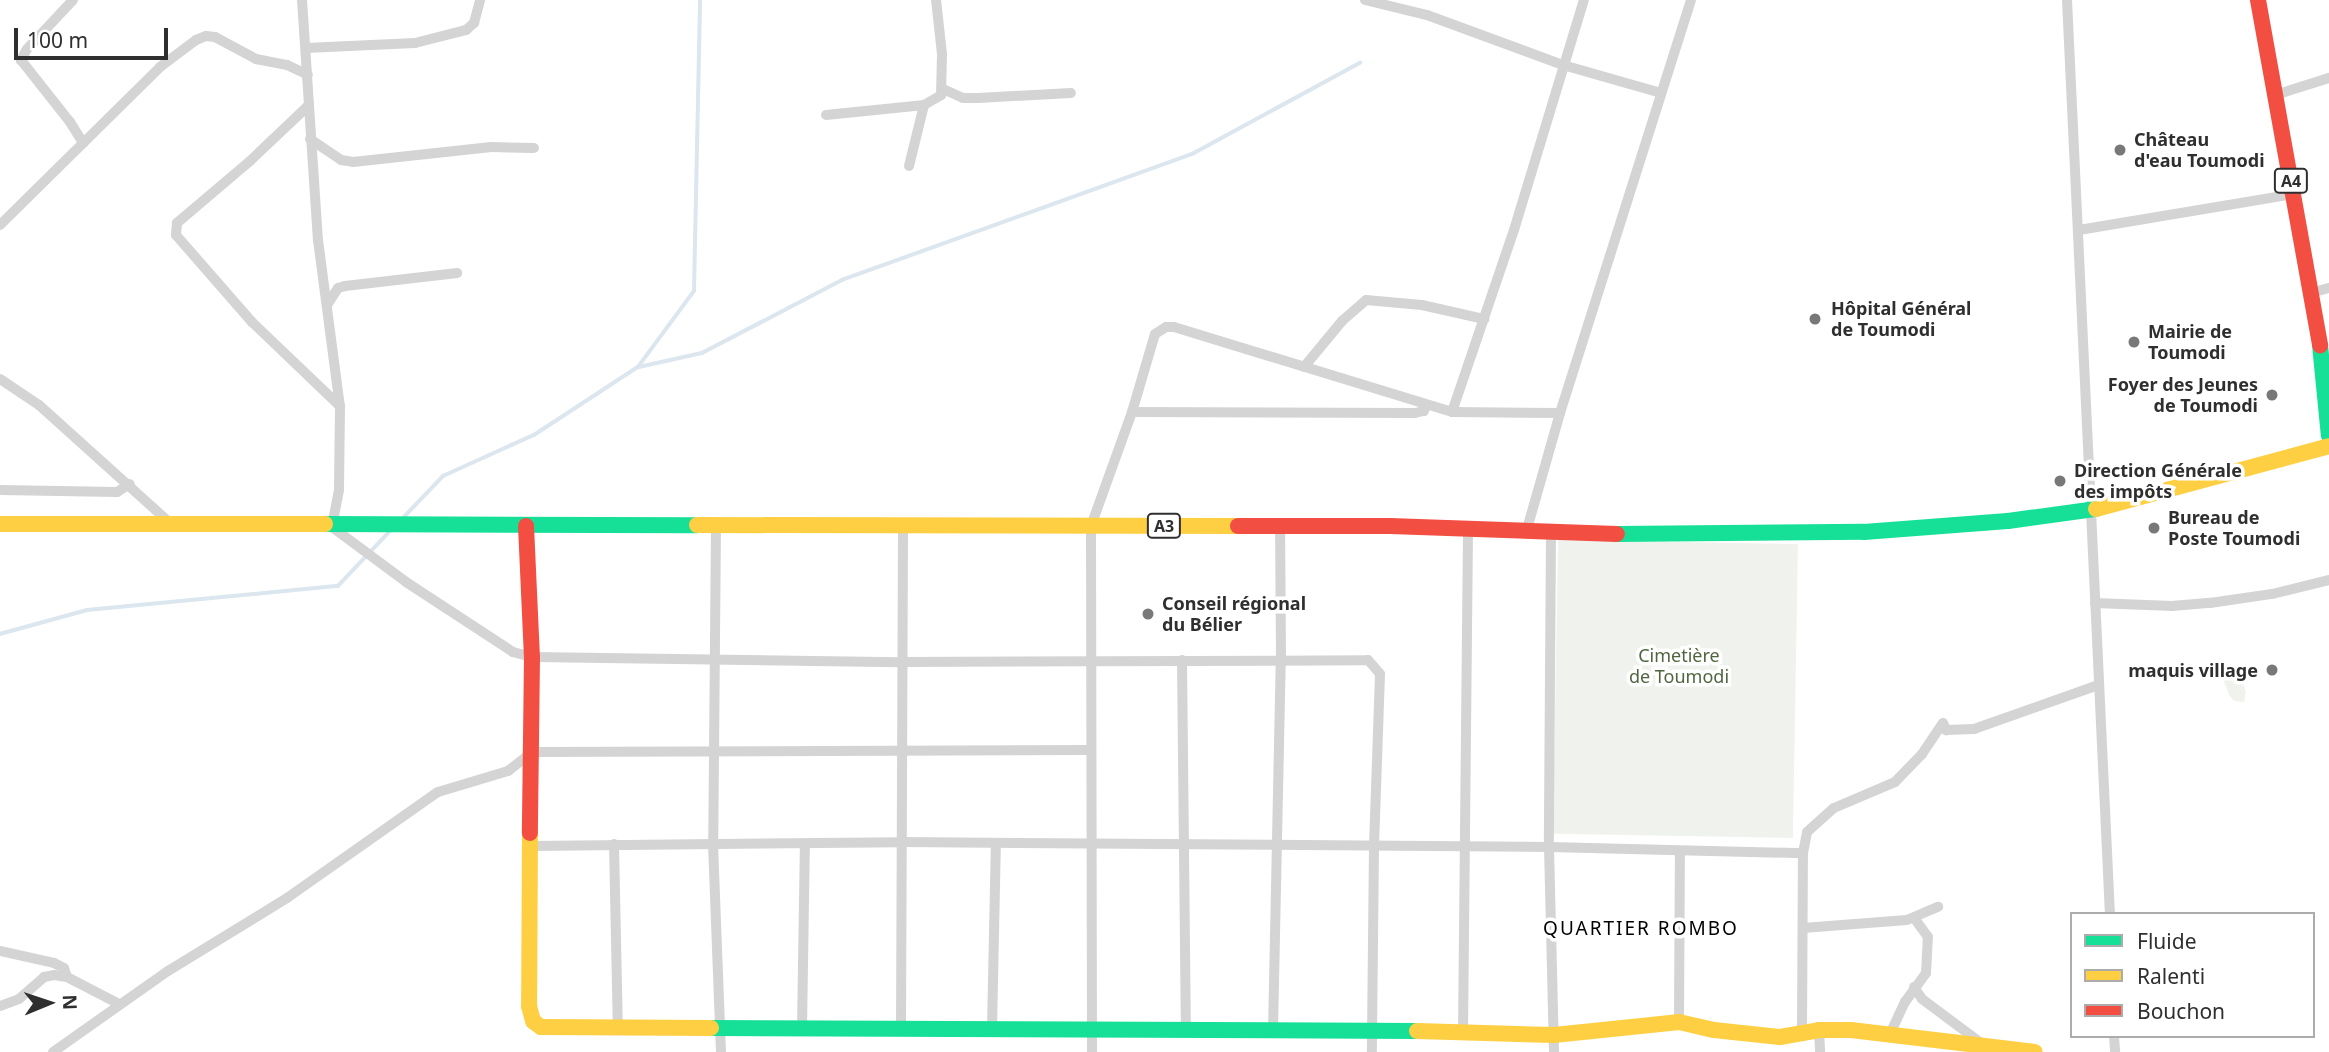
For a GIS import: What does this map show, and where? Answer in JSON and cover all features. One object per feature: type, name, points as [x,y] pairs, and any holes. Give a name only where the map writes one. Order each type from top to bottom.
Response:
[{"type":"main road","name":"A4","points":[[2258,0],[2323,362],[2329,436]]},
{"type":"main road","name":"A4","points":[[2323,362],[2329,379]]},
{"type":"main road","name":"A3","points":[[0,524],[332,527],[1280,526],[1527,529],[1551,532],[1864,531],[2008,521],[2092,510],[2329,446]]},
{"type":"main road","points":[[526,526],[532,657],[529,1006],[533,1021],[541,1027],[1372,1030],[1554,1035],[1679,1022],[1714,1030],[1780,1037],[1819,1030],[1851,1030],[1936,1047],[1985,1046],[2035,1052]]},
{"type":"street","points":[[73,0],[61,17],[27,49],[21,60],[70,122],[83,144]]},
{"type":"street","points":[[302,0],[310,139],[340,406],[339,490],[332,527],[438,603],[513,652],[532,657],[714,657],[901,662],[1368,660],[1380,674],[1371,1052]]},
{"type":"street","points":[[306,48],[415,43],[466,30],[474,23],[480,0]]},
{"type":"street","points":[[826,115],[924,105],[941,95],[943,89],[936,0]]},
{"type":"street","points":[[1365,0],[1427,15],[1563,65],[1661,93]]},
{"type":"street","points":[[1452,412],[1485,319],[1584,0]]},
{"type":"street","points":[[1527,529],[1560,413],[1691,0]]},
{"type":"street","points":[[2067,0],[2110,912]]},
{"type":"street","points":[[0,225],[160,67],[206,36],[215,37],[256,59],[287,65],[308,75]]},
{"type":"street","points":[[2275,95],[2329,78]]},
{"type":"street","points":[[943,89],[963,98],[1071,93]]},
{"type":"street","points":[[309,105],[250,161],[177,223],[176,234],[252,322],[340,406]]},
{"type":"street","points":[[909,166],[924,105]]},
{"type":"street","points":[[310,139],[341,160],[353,162],[491,147],[534,148]]},
{"type":"street","points":[[2079,230],[2293,194]]},
{"type":"street","points":[[327,305],[338,288],[345,286],[457,273]]},
{"type":"street","points":[[2311,293],[2329,288]]},
{"type":"street","points":[[1304,368],[1342,321],[1366,300],[1409,303],[1485,319]]},
{"type":"street","points":[[1092,1052],[1091,526],[1132,412],[1155,334],[1166,327],[1452,412],[1560,413]]},
{"type":"street","points":[[0,379],[39,405],[173,525]]},
{"type":"street","points":[[1132,412],[1416,413],[1424,411],[1426,405]]},
{"type":"street","points":[[0,490],[117,492],[130,484]]},
{"type":"street","points":[[716,525],[713,844],[721,1052]]},
{"type":"street","points":[[1273,1031],[1281,659],[1280,526]]},
{"type":"street","points":[[901,1029],[903,527]]},
{"type":"street","points":[[1463,1033],[1468,529]]},
{"type":"street","points":[[1551,532],[1549,847],[1554,1052]]},
{"type":"street","points":[[2095,603],[2172,606],[2210,603],[2262,596],[2329,580]]},
{"type":"street","points":[[1182,660],[1186,1030]]},
{"type":"street","points":[[1802,1033],[1803,853],[1807,832],[1834,808],[1895,782],[1922,754],[1943,723],[1946,730],[1974,729],[2098,685]]},
{"type":"street","points":[[53,1052],[119,1004],[287,898],[438,792],[508,771],[532,752],[1091,750]]},
{"type":"street","points":[[531,846],[901,842],[1093,846],[1549,847],[1803,853]]},
{"type":"street","points":[[614,844],[618,1028]]},
{"type":"street","points":[[802,1028],[806,844]]},
{"type":"street","points":[[992,1029],[996,844]]},
{"type":"street","points":[[1679,1022],[1680,852]]},
{"type":"street","points":[[1804,928],[1914,918],[1938,908]]},
{"type":"street","points":[[1889,1036],[1914,987],[1925,976],[1929,942],[1914,918]]},
{"type":"street","points":[[0,951],[54,962],[64,968],[67,976]]},
{"type":"street","points":[[0,1006],[25,995],[44,977],[67,976],[119,1004]]},
{"type":"street","points":[[1914,987],[1922,999],[1985,1046]]},
{"type":"street","points":[[1819,1030],[1820,1052]]},
{"type":"green space","name":"Cimetière de Toumodi","points":[[1558,540],[1798,544],[1793,838],[1553,834]]},
{"type":"green space","points":[[2221,661],[2239,672],[2246,692],[2244,702],[2234,701],[2229,695],[2221,673]]},
{"type":"waterway","points":[[404,517],[443,476],[534,435],[638,367],[694,291],[700,0]]},
{"type":"waterway","points":[[639,367],[702,353],[842,280],[1194,153],[1360,63]]},
{"type":"waterway","points":[[0,634],[87,610],[338,586],[391,530]]},
{"type":"traffic: fast","points":[[2320,345],[2329,436]]},
{"type":"traffic: fast","points":[[1617,534],[1864,532],[2008,521],[2096,509]]},
{"type":"traffic: fast","points":[[325,524],[697,525]]},
{"type":"traffic: fast","points":[[711,1028],[1417,1031]]},
{"type":"traffic: slow","points":[[2096,509],[2329,446]]},
{"type":"traffic: slow","points":[[0,524],[325,524]]},
{"type":"traffic: slow","points":[[697,525],[1238,526]]},
{"type":"traffic: slow","points":[[530,833],[529,1006],[533,1021],[541,1027],[711,1028]]},
{"type":"traffic: slow","points":[[1417,1031],[1554,1035],[1679,1022],[1714,1030],[1780,1037],[1819,1030],[1851,1030],[2035,1052]]},
{"type":"traffic: jam","points":[[2258,0],[2320,345]]},
{"type":"traffic: jam","points":[[526,526],[532,657],[530,833]]},
{"type":"traffic: jam","points":[[1238,526],[1390,526],[1617,534]]},
{"type":"place","name":"Château d'eau Toumodi","points":[[2120,150]]},
{"type":"place","name":"Hôpital Général de Toumodi","points":[[1815,319]]},
{"type":"place","name":"Mairie de Toumodi","points":[[2134,342]]},
{"type":"place","name":"Foyer des Jeunes de Toumodi","points":[[2272,395]]},
{"type":"place","name":"Direction Générale des impôts","points":[[2060,481]]},
{"type":"place","name":"Bureau de Poste Toumodi","points":[[2154,528]]},
{"type":"place","name":"Conseil régional du Bélier","points":[[1148,614]]},
{"type":"place","name":"maquis village","points":[[2272,670]]},
{"type":"district","name":"QUARTIER ROMBO","points":[[1641,929]]}]
